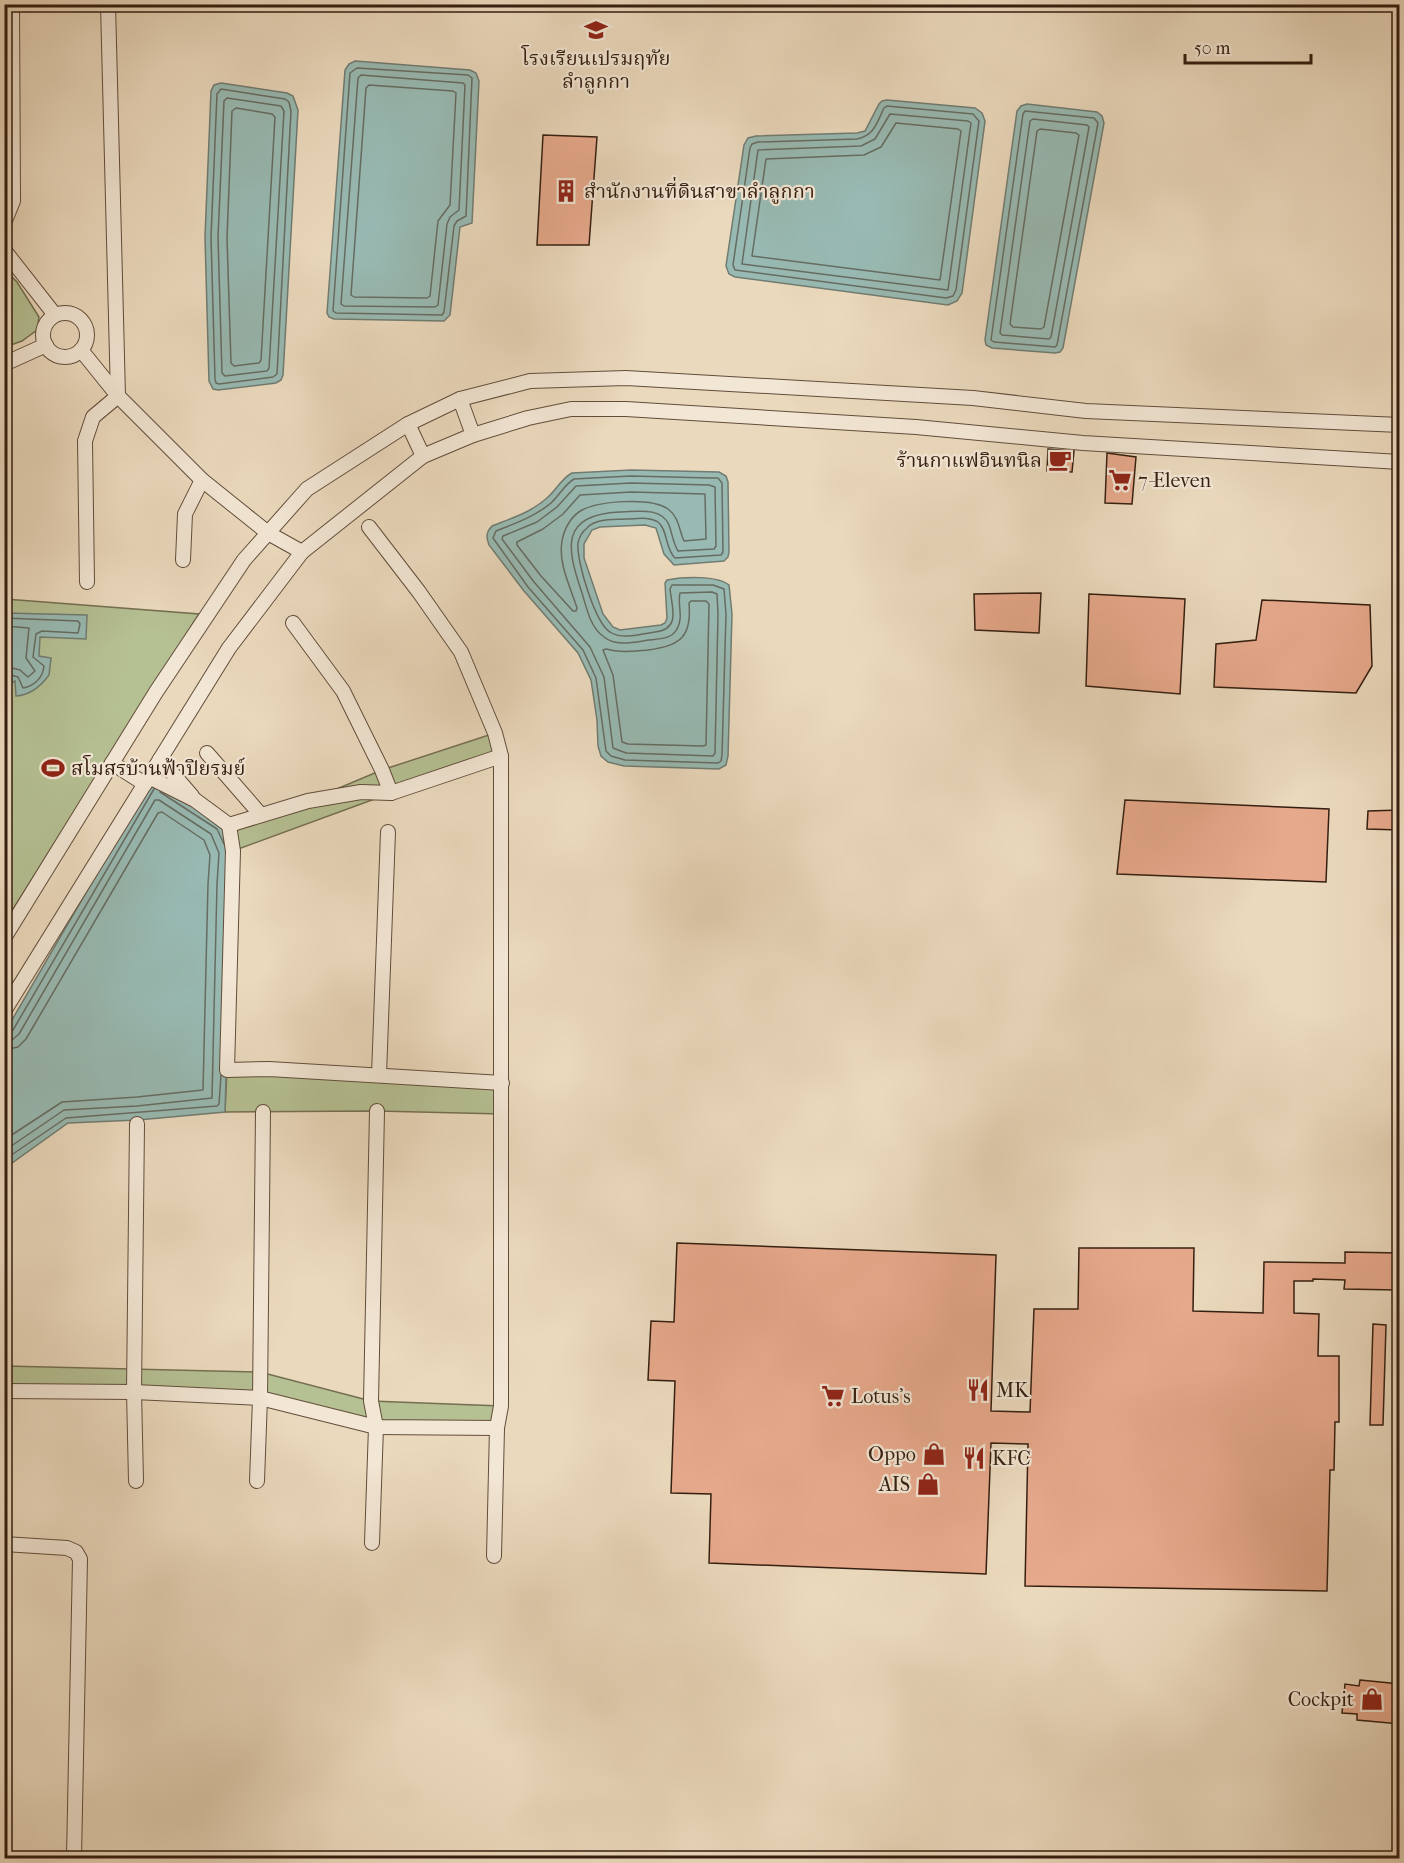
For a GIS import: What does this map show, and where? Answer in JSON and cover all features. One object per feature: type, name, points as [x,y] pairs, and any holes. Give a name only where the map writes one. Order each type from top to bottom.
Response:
[{"type":"street","points":[[4,223],[13,201],[12,4]]},
{"type":"street","points":[[108,4],[118,396]]},
{"type":"street","points":[[4,250],[56,315]]},
{"type":"street","points":[[66,312],[74,314],[85,324],[87,338],[81,350],[69,357],[62,357],[50,351],[46,345],[44,330],[46,323],[56,315],[66,312]]},
{"type":"street","points":[[4,364],[46,345]]},
{"type":"street","points":[[81,350],[118,396],[202,480],[268,533],[302,552]]},
{"type":"street","points":[[4,938],[156,692],[244,560],[307,489],[408,424],[460,399],[530,381],[626,378],[973,398],[1086,411],[1400,425]]},
{"type":"street","points":[[87,582],[85,441],[93,417],[118,396]]},
{"type":"street","points":[[460,399],[473,435]]},
{"type":"street","points":[[4,1011],[229,648],[302,552],[423,456],[473,435],[528,418],[571,409],[626,409],[916,427],[1083,443],[1400,462]]},
{"type":"street","points":[[408,424],[423,456]]},
{"type":"street","points":[[183,560],[185,514],[202,480]]},
{"type":"street","points":[[369,527],[461,652],[495,733],[501,756],[501,1406],[497,1428],[494,1556]]},
{"type":"street","points":[[293,623],[344,691],[391,793]]},
{"type":"street","points":[[207,753],[261,815]]},
{"type":"street","points":[[229,825],[308,801],[361,792],[391,793],[501,756]]},
{"type":"street","points":[[160,759],[195,800],[229,825],[233,851],[227,1070],[268,1069],[502,1083]]},
{"type":"street","points":[[112,763],[147,781],[195,800]]},
{"type":"street","points":[[379,1075],[388,832]]},
{"type":"street","points":[[372,1543],[376,1427],[371,1401],[377,1111]]},
{"type":"street","points":[[257,1481],[263,1112]]},
{"type":"street","points":[[136,1481],[134,1392],[138,1124]]},
{"type":"street","points":[[4,1391],[134,1392],[260,1398],[376,1427],[497,1428]]},
{"type":"street","points":[[4,1544],[67,1548],[76,1552],[81,1559],[74,1858]]},
{"type":"green space","points":[[5,270],[17,282],[39,317],[37,330],[22,341],[5,347]]},
{"type":"green space","name":"สโมสรบ้านฟ้าปิยรมย์","points":[[5,599],[199,614],[5,922]]},
{"type":"green space","points":[[495,733],[501,756],[391,793],[233,851],[229,825],[308,801],[382,770]]},
{"type":"green space","points":[[227,1070],[502,1083],[502,1114],[377,1111],[225,1112]]},
{"type":"green space","points":[[5,1366],[260,1372],[371,1401],[501,1406],[497,1428],[376,1427],[260,1398],[5,1391]]},
{"type":"water","points":[[355,61],[470,70],[476,73],[479,81],[472,223],[460,227],[450,315],[444,321],[334,319],[327,313],[345,70]]},
{"type":"water","points":[[221,83],[287,93],[293,96],[298,110],[283,375],[276,383],[218,390],[213,389],[209,381],[205,237],[211,91],[214,85]]},
{"type":"water","points":[[887,100],[975,108],[982,113],[985,121],[962,293],[957,301],[948,305],[735,277],[729,274],[726,266],[744,145],[748,138],[865,131],[879,104]]},
{"type":"water","points":[[1027,104],[1097,112],[1102,116],[1104,123],[1063,348],[1060,352],[1055,353],[992,348],[986,345],[985,340],[1017,111],[1021,106]]},
{"type":"water","points":[[631,470],[719,472],[726,476],[728,482],[729,552],[724,561],[674,565],[664,554],[656,528],[645,525],[600,527],[592,530],[584,544],[584,558],[603,614],[613,627],[620,630],[665,623],[667,618],[665,583],[667,580],[708,578],[729,585],[732,614],[728,756],[726,765],[719,769],[624,766],[608,762],[601,756],[591,680],[578,653],[524,591],[488,542],[488,533],[492,526],[535,507],[572,473]]},
{"type":"water","points":[[4,613],[87,615],[86,639],[40,637],[39,656],[51,658],[49,675],[35,689],[16,696],[15,681],[11,683],[5,677]]},
{"type":"water","points":[[152,779],[222,825],[233,851],[225,1112],[138,1120],[68,1123],[5,1168],[5,1032]]},
{"type":"building","name":"สำนักงานที่ดินสาขาลำลูกกา","points":[[543,135],[597,137],[589,245],[537,245]]},
{"type":"building","name":"ร้านกาแฟอินทนิล","points":[[1048,449],[1074,451],[1072,472],[1047,471]]},
{"type":"building","name":"7-Eleven","points":[[1107,453],[1136,457],[1132,504],[1105,503]]},
{"type":"building","points":[[1041,593],[1039,633],[975,630],[974,594]]},
{"type":"building","points":[[1089,594],[1185,599],[1180,694],[1086,686]]},
{"type":"building","points":[[1262,600],[1370,605],[1372,666],[1356,693],[1214,687],[1216,644],[1256,640]]},
{"type":"building","points":[[1125,800],[1329,809],[1326,882],[1117,874]]},
{"type":"building","points":[[1400,810],[1400,830],[1367,829],[1368,811]]},
{"type":"building","points":[[677,1243],[996,1255],[991,1411],[1030,1412],[1034,1309],[1078,1309],[1079,1248],[1194,1248],[1193,1311],[1263,1313],[1264,1262],[1345,1263],[1345,1252],[1400,1253],[1398,1290],[1344,1289],[1345,1280],[1294,1281],[1294,1313],[1319,1314],[1318,1356],[1339,1356],[1339,1422],[1335,1422],[1334,1470],[1330,1470],[1327,1591],[1025,1586],[1028,1444],[991,1443],[986,1574],[709,1563],[711,1494],[671,1493],[675,1381],[648,1380],[651,1321],[674,1322]]},
{"type":"building","points":[[1373,1324],[1386,1325],[1383,1425],[1370,1425]]},
{"type":"building","name":"Cockpit","points":[[1360,1680],[1400,1684],[1400,1724],[1357,1720],[1357,1714],[1342,1713],[1345,1684],[1359,1686]]},
{"type":"place","name":"โรงเรียนเปรมฤทัย ลำลูกกา","points":[[596,30]]},
{"type":"place","name":"สำนักงานที่ดินสาขาลำลูกกา","points":[[566,191]]},
{"type":"place","name":"ร้านกาแฟอินทนิล","points":[[1060,460]]},
{"type":"place","name":"7-Eleven","points":[[1120,480]]},
{"type":"place","name":"สโมสรบ้านฟ้าปิยรมย์","points":[[53,768]]},
{"type":"place","name":"MK","points":[[978,1390]]},
{"type":"place","name":"Lotus's","points":[[833,1396]]},
{"type":"place","name":"Oppo","points":[[934,1454]]},
{"type":"place","name":"KFC","points":[[974,1458]]},
{"type":"place","name":"AIS","points":[[928,1484]]},
{"type":"place","name":"Cockpit","points":[[1372,1699]]}]
